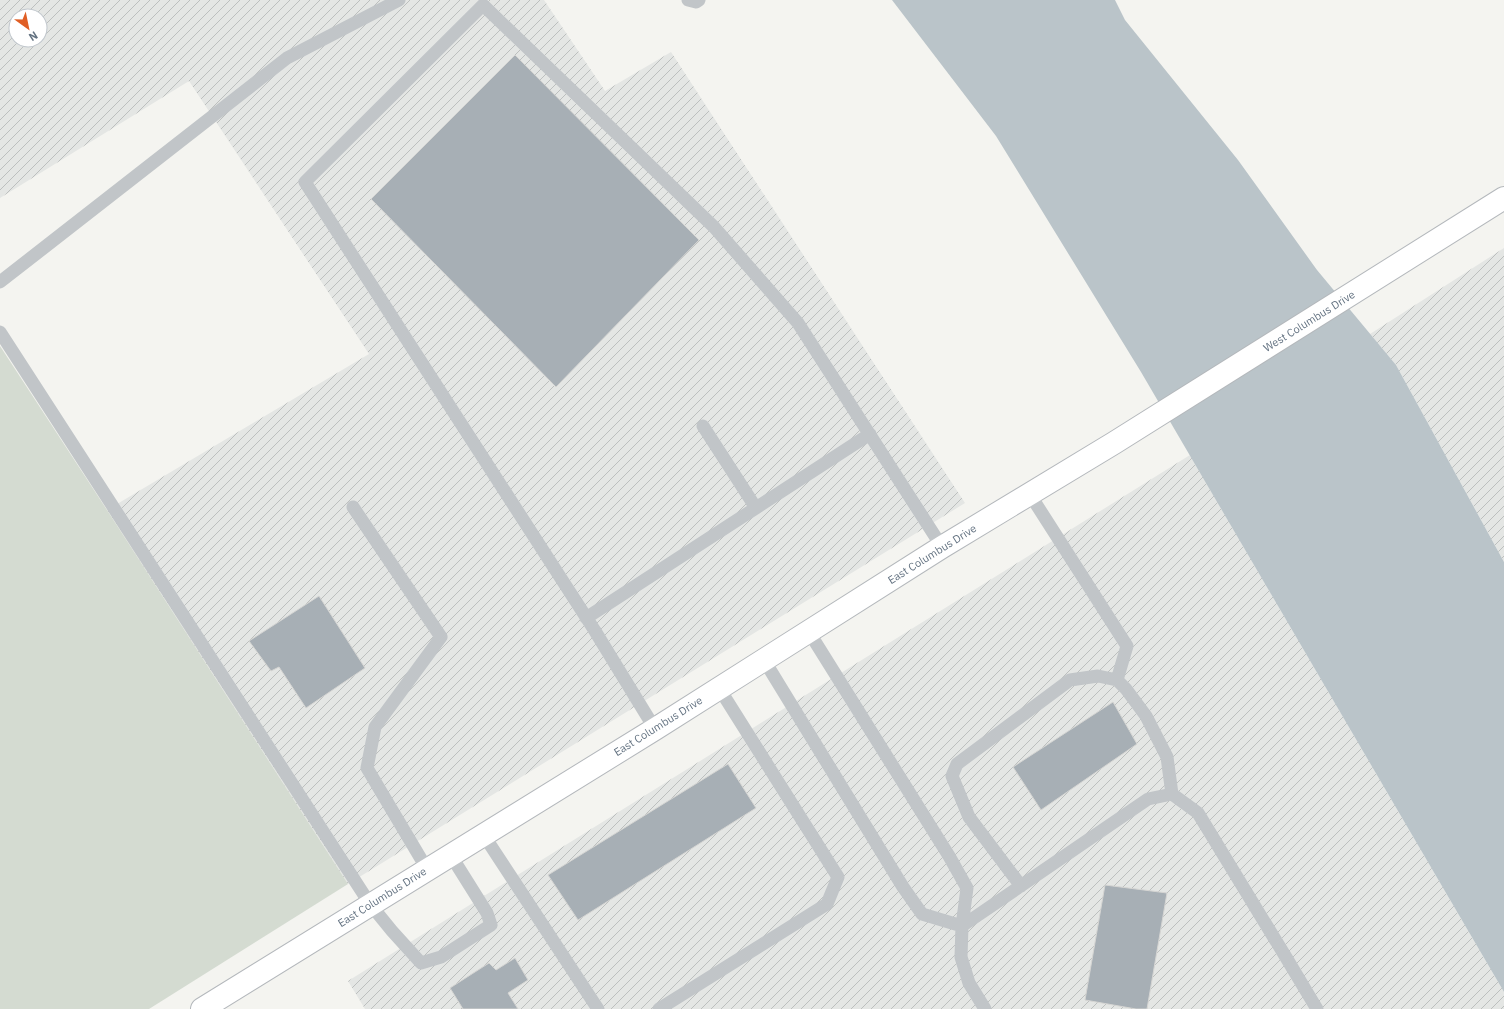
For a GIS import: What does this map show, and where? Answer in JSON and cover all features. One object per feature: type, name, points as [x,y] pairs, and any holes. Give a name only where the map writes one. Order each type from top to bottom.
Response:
[{"type":"main road","name":"West Columbus Drive","points":[[1114,443],[1504,198]]},
{"type":"main road","name":"East Columbus Drive","points":[[213,1006],[450,854],[655,729],[1028,493],[1114,443]]},
{"type":"lane","points":[[0,282],[287,58],[399,0]]},
{"type":"lane","points":[[688,0],[696,2],[699,0]]},
{"type":"lane","points":[[655,729],[586,618],[305,182],[483,5],[714,226],[798,323],[942,547]]},
{"type":"lane","points":[[0,332],[370,904],[421,963],[441,957],[491,925],[487,913],[450,854]]},
{"type":"lane","points":[[703,426],[756,508]]},
{"type":"lane","points":[[586,618],[870,434]]},
{"type":"lane","points":[[1028,493],[1127,646],[1117,680]]},
{"type":"lane","points":[[353,507],[441,637],[375,727],[367,768],[427,869]]},
{"type":"lane","points":[[809,632],[950,856],[967,888],[962,926],[961,957],[969,983],[985,1009]]},
{"type":"lane","points":[[764,660],[899,880],[922,914],[962,926]]},
{"type":"lane","points":[[1021,886],[969,817],[952,776],[957,764],[1070,680],[1098,676],[1117,680],[1126,689],[1146,716],[1167,757],[1172,794],[1198,813],[1317,1009]]},
{"type":"lane","points":[[659,1009],[828,904],[838,877],[719,688]]},
{"type":"lane","points":[[962,926],[1148,799],[1172,794]]},
{"type":"lane","points":[[483,834],[598,1009]]},
{"type":"shaded area","points":[[0,0],[544,0],[605,91],[671,52],[965,503],[348,884],[107,510],[369,354],[189,81],[0,198]]},
{"type":"shaded area","points":[[892,0],[1115,0],[1125,20],[1238,160],[1317,270],[1396,365],[1504,562],[1504,992],[1141,372],[996,136]]},
{"type":"shaded area","points":[[1504,248],[1504,562],[1396,365],[1370,334]]},
{"type":"shaded area","points":[[0,346],[348,884],[149,1009],[0,1009]]},
{"type":"shaded area","points":[[1190,455],[1504,992],[1504,1009],[365,1009],[348,981]]},
{"type":"building","points":[[515,55],[699,240],[556,387],[371,199]]},
{"type":"building","points":[[319,596],[365,668],[306,708],[279,667],[271,671],[249,641]]},
{"type":"building","points":[[1113,702],[1137,744],[1041,810],[1013,767]]},
{"type":"building","points":[[728,764],[756,808],[578,920],[548,875]]},
{"type":"building","points":[[1105,885],[1167,893],[1147,1009],[1136,1009],[1085,1000]]},
{"type":"building","points":[[515,958],[528,980],[508,993],[518,1009],[463,1009],[450,988],[489,963],[496,970]]}]
